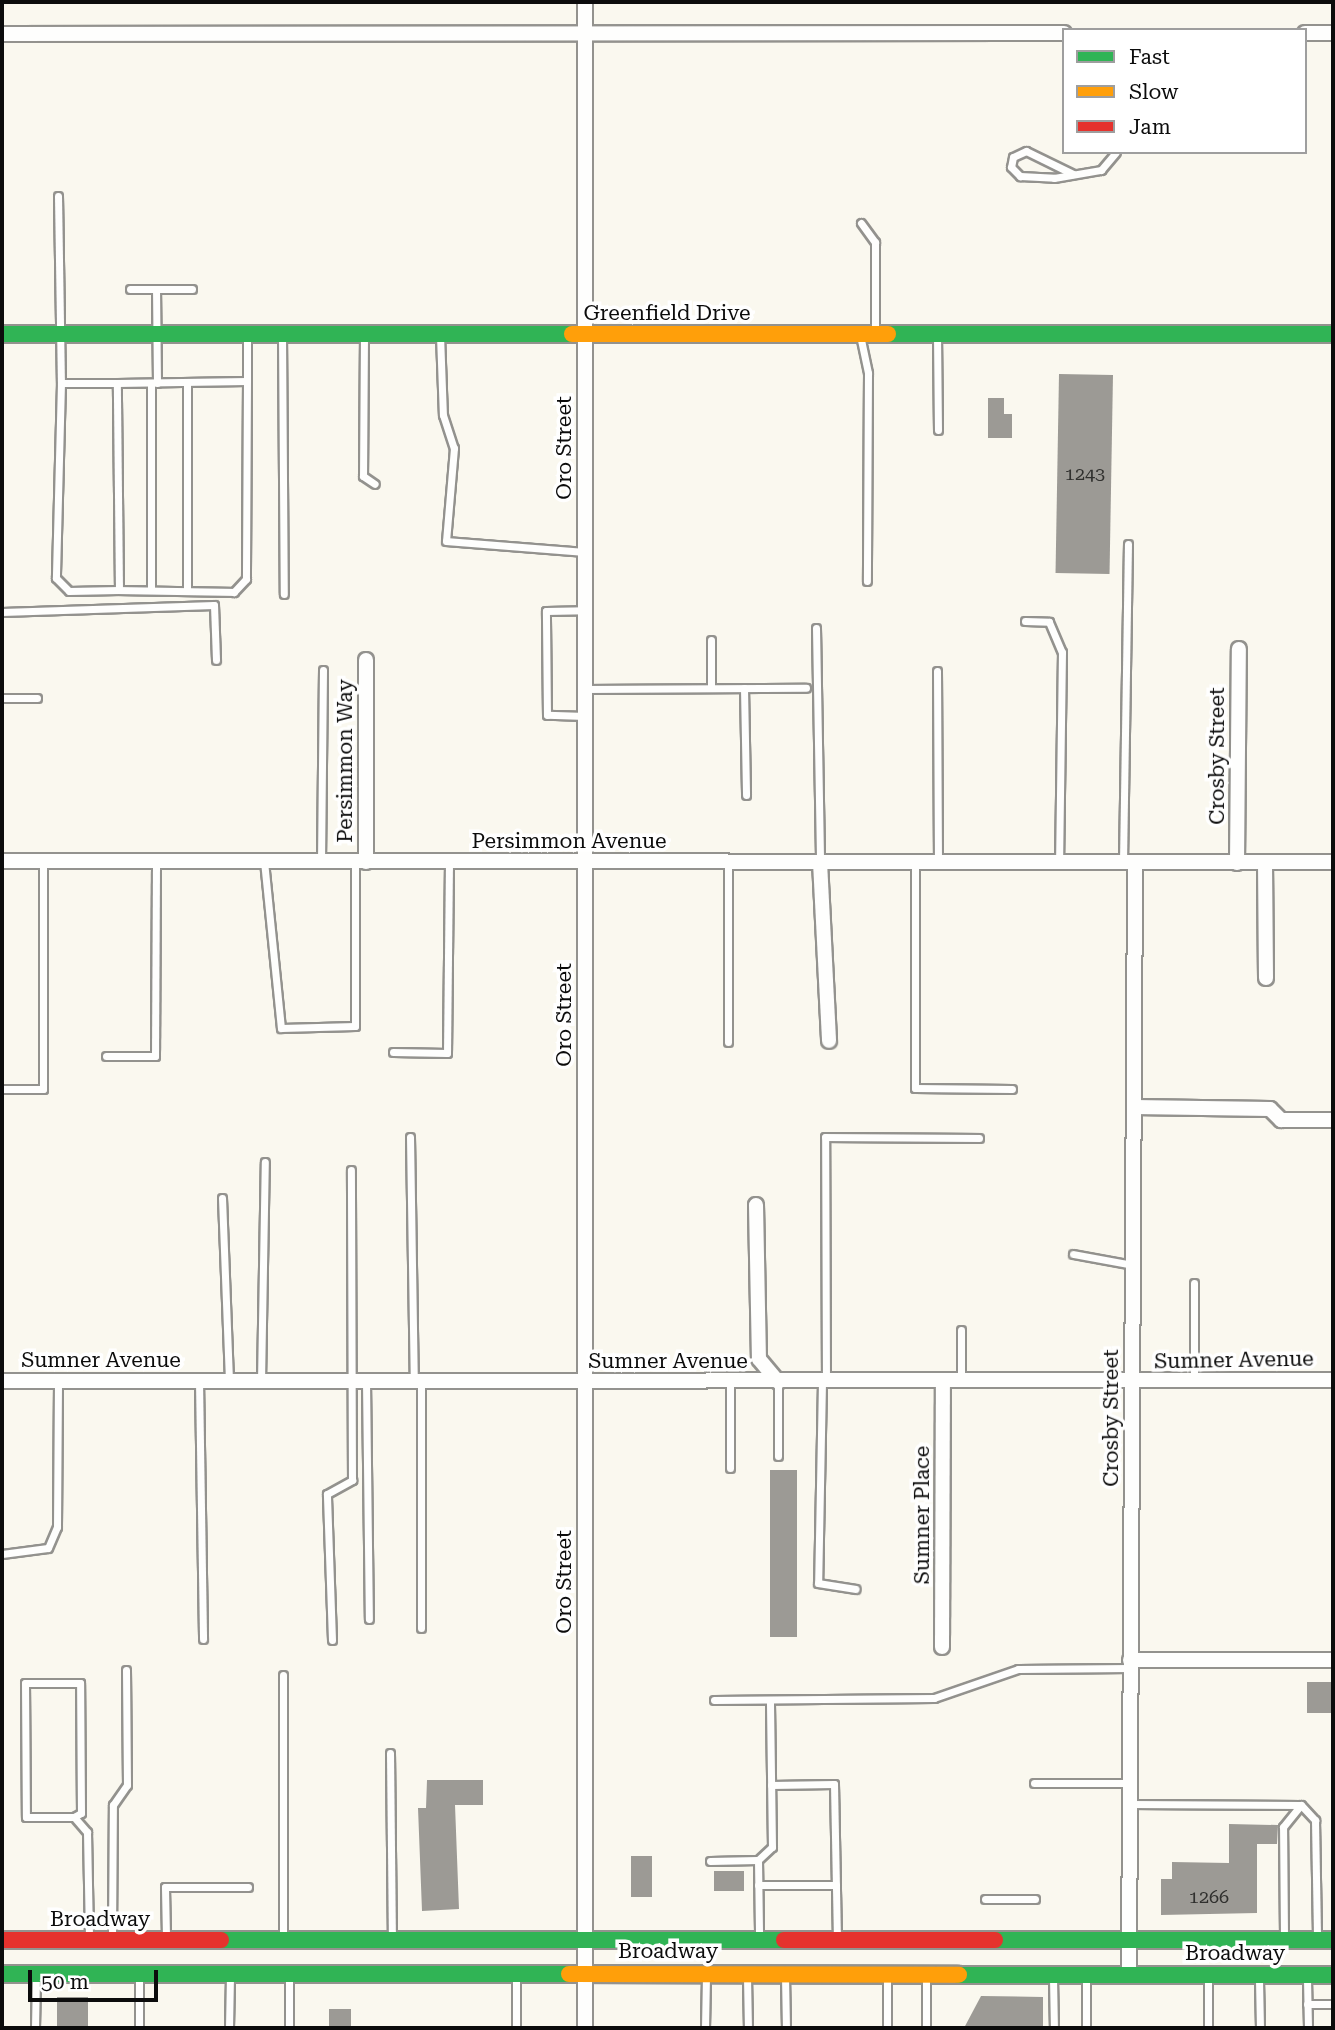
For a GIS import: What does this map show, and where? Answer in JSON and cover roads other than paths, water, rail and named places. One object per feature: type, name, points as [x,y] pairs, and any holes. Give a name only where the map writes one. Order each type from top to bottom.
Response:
[{"type":"main road","name":"Greenfield Drive","points":[[2,334],[1333,334]]},
{"type":"main road","name":"Broadway","points":[[2,1940],[1325,1940]]},
{"type":"main road","name":"Broadway","points":[[2,1974],[706,1972],[1333,1975]]},
{"type":"street","name":"Oro Street","points":[[585,2],[585,2028]]},
{"type":"street","points":[[2,33],[1062,33]]},
{"type":"street","points":[[1307,33],[1333,33]]},
{"type":"street","name":"Crosby Street","points":[[1237,863],[1239,649]]},
{"type":"street","name":"Persimmon Way","points":[[360,862],[366,660]]},
{"type":"street","name":"Persimmon Avenue","points":[[2,861],[1237,863]]},
{"type":"street","points":[[820,862],[829,1041]]},
{"type":"street","points":[[1237,863],[1333,862]]},
{"type":"street","name":"Crosby Street","points":[[1129,863],[1134,1108],[1129,1974]]},
{"type":"street","points":[[1265,863],[1266,978]]},
{"type":"street","points":[[1134,1108],[1270,1109],[1281,1119],[1331,1119]]},
{"type":"street","points":[[755,1205],[759,1359],[778,1382]]},
{"type":"street","name":"Sumner Avenue","points":[[2,1381],[1333,1380]]},
{"type":"street","name":"Sumner Place","points":[[942,1647],[943,1382]]},
{"type":"street","points":[[1131,1664],[1333,1660]]},
{"type":"lane","points":[[1073,174],[1026,151],[1013,157],[1011,167],[1035,180],[1101,170],[1114,154]]},
{"type":"lane","points":[[58,196],[61,383],[56,578],[69,590],[234,592],[246,579],[247,334]]},
{"type":"lane","points":[[861,223],[875,242],[867,373],[867,581]]},
{"type":"lane","points":[[130,289],[192,289]]},
{"type":"lane","points":[[151,590],[156,289]]},
{"type":"lane","points":[[282,334],[284,594]]},
{"type":"lane","points":[[365,334],[363,476],[375,484]]},
{"type":"lane","points":[[440,334],[443,415],[454,448],[454,473],[445,497],[446,541],[585,552]]},
{"type":"lane","points":[[937,334],[938,430]]},
{"type":"lane","points":[[187,382],[187,591]]},
{"type":"lane","points":[[61,383],[247,382]]},
{"type":"lane","points":[[117,383],[119,590]]},
{"type":"lane","points":[[1128,544],[1129,863]]},
{"type":"lane","points":[[2,612],[215,605],[216,660]]},
{"type":"lane","points":[[585,610],[546,611],[547,715],[585,716]]},
{"type":"lane","points":[[1025,621],[1049,622],[1062,652],[1059,863]]},
{"type":"lane","points":[[816,628],[820,862]]},
{"type":"lane","points":[[710,640],[711,688]]},
{"type":"lane","points":[[321,862],[323,670]]},
{"type":"lane","points":[[937,671],[938,862]]},
{"type":"lane","points":[[744,688],[746,795]]},
{"type":"lane","points":[[585,689],[806,688]]},
{"type":"lane","points":[[2,698],[37,698]]},
{"type":"lane","points":[[2,1089],[43,1089],[43,861]]},
{"type":"lane","points":[[106,1056],[155,1056],[156,861]]},
{"type":"lane","points":[[264,861],[281,1028],[355,1026],[360,862]]},
{"type":"lane","points":[[393,1052],[447,1053],[449,862]]},
{"type":"lane","points":[[728,862],[729,1042]]},
{"type":"lane","points":[[915,862],[915,1088],[1012,1089]]},
{"type":"lane","points":[[410,1137],[421,1628]]},
{"type":"lane","points":[[856,1589],[818,1583],[824,1382],[825,1137],[979,1138]]},
{"type":"lane","points":[[261,1382],[265,1162]]},
{"type":"lane","points":[[351,1170],[369,1619]]},
{"type":"lane","points":[[222,1198],[229,1381]]},
{"type":"lane","points":[[1073,1254],[1133,1265]]},
{"type":"lane","points":[[1194,1283],[1194,1381]]},
{"type":"lane","points":[[961,1330],[961,1382]]},
{"type":"lane","points":[[2,1554],[48,1548],[57,1527],[58,1381]]},
{"type":"lane","points":[[199,1381],[203,1639]]},
{"type":"lane","points":[[332,1640],[327,1494],[352,1480],[359,1382]]},
{"type":"lane","points":[[730,1382],[730,1468]]},
{"type":"lane","points":[[778,1382],[778,1456]]},
{"type":"lane","points":[[714,1700],[934,1698],[1007,1670],[1131,1664]]},
{"type":"lane","points":[[112,1940],[113,1805],[127,1785],[127,1670]]},
{"type":"lane","points":[[283,1675],[284,1940]]},
{"type":"lane","points":[[25,1684],[80,1684],[81,1813],[74,1817],[26,1817],[25,1684]]},
{"type":"lane","points":[[710,1861],[758,1860],[772,1847],[770,1700]]},
{"type":"lane","points":[[390,1753],[393,1940]]},
{"type":"lane","points":[[1034,1783],[1130,1783]]},
{"type":"lane","points":[[771,1785],[834,1784],[837,1939]]},
{"type":"lane","points":[[1130,1804],[1301,1805],[1315,1820],[1325,1940]]},
{"type":"lane","points":[[1284,1940],[1283,1827],[1301,1805]]},
{"type":"lane","points":[[74,1817],[90,1843],[89,1940]]},
{"type":"lane","points":[[758,1860],[759,1940]]},
{"type":"lane","points":[[758,1885],[836,1885]]},
{"type":"lane","points":[[166,1940],[165,1887],[248,1887]]},
{"type":"lane","points":[[985,1899],[1035,1899]]},
{"type":"lane","points":[[516,1972],[516,2028]]},
{"type":"lane","points":[[705,2028],[706,1972]]},
{"type":"lane","points":[[229,2028],[230,1973]]},
{"type":"lane","points":[[289,1973],[289,2028]]},
{"type":"lane","points":[[747,1973],[748,2028]]},
{"type":"lane","points":[[785,1973],[786,2028]]},
{"type":"lane","points":[[887,1973],[887,2028]]},
{"type":"lane","points":[[35,2028],[36,1974]]},
{"type":"lane","points":[[139,1974],[139,2028]]},
{"type":"lane","points":[[926,1974],[926,2028]]},
{"type":"lane","points":[[1053,1974],[1054,2028]]},
{"type":"lane","points":[[1086,1974],[1086,2028]]},
{"type":"lane","points":[[1208,1974],[1209,2028]]},
{"type":"lane","points":[[1259,1975],[1260,2028]]},
{"type":"lane","points":[[1307,1975],[1308,2028]]},
{"type":"lane","points":[[1307,2004],[1333,2004]]}]
